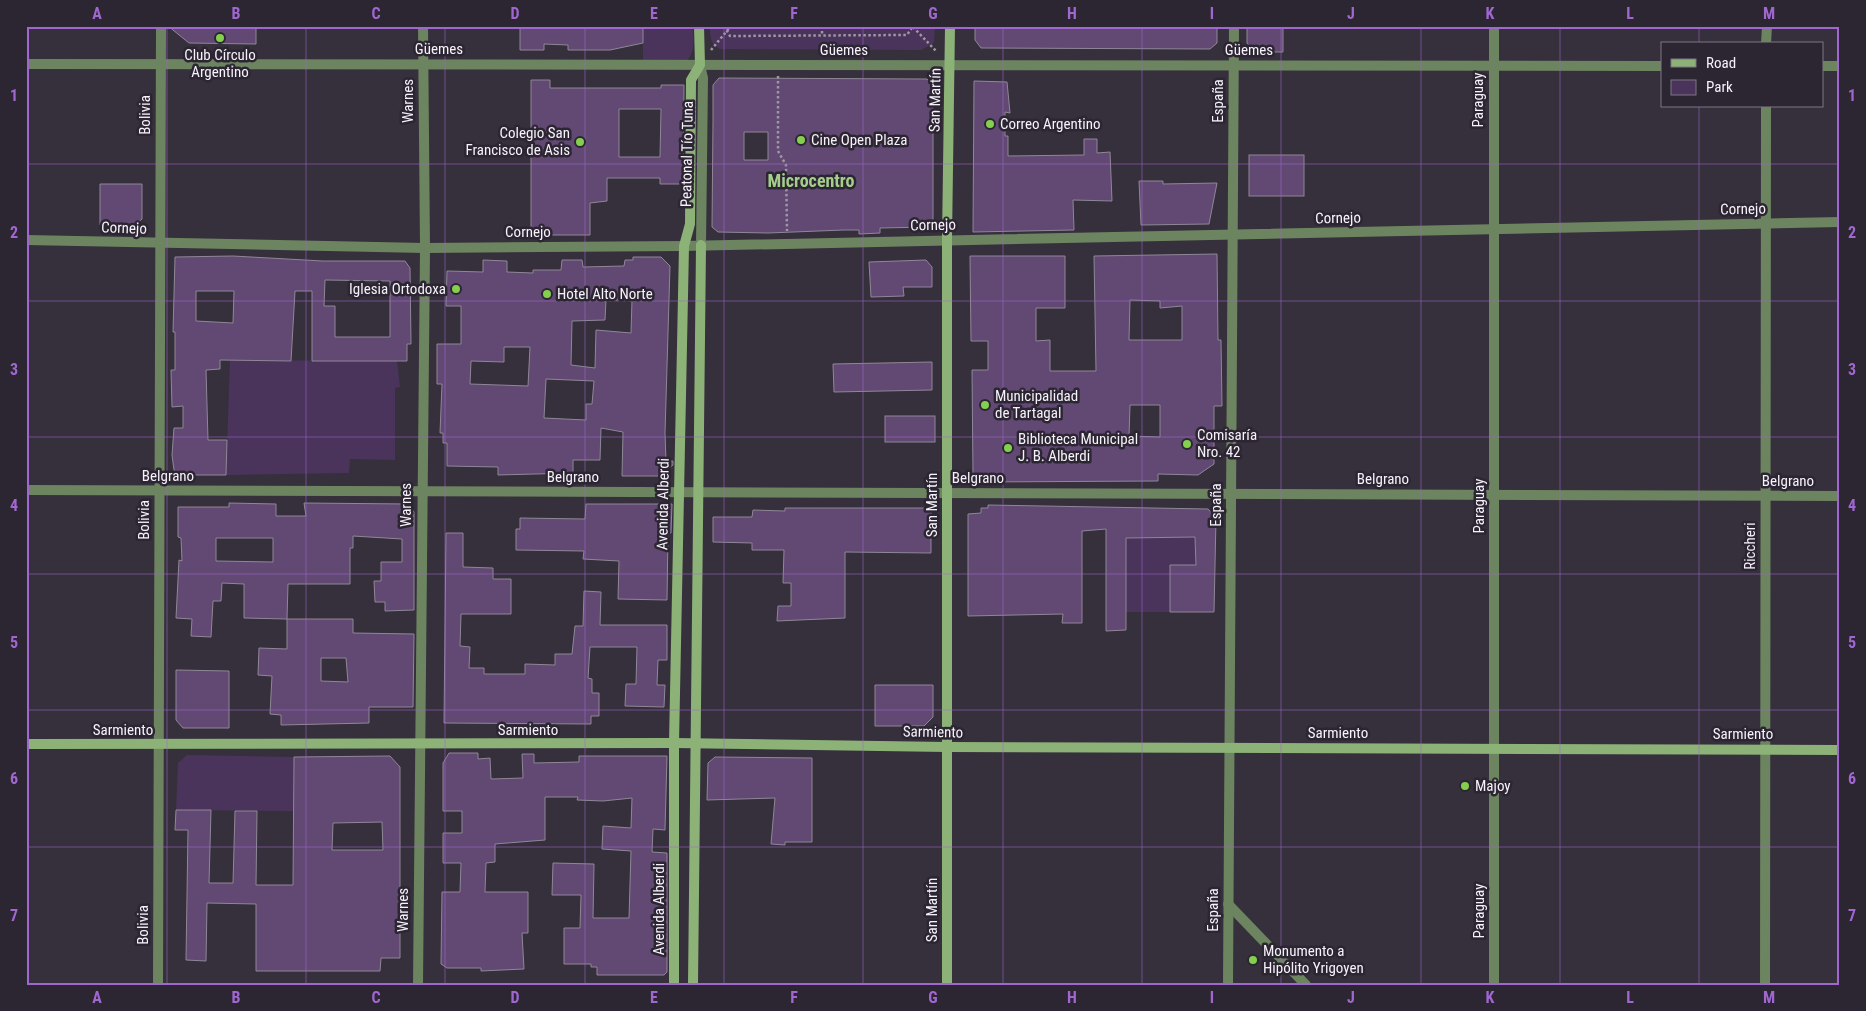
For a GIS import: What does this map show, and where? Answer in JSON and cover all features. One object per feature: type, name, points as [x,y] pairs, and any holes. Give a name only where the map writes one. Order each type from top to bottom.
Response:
[{"type":"street","name":"Bolivia","points":[[158,985],[161,26]]},
{"type":"street","name":"Warnes","points":[[418,985],[421,492],[425,248],[423,26]]},
{"type":"street","name":"Avenida Alberdi","points":[[674,985],[674,744],[684,246],[690,224],[691,80],[700,65],[699,26]]},
{"type":"street","name":"San Martín","points":[[947,985],[947,240],[950,26]]},
{"type":"street","name":"España","points":[[1228,985],[1234,26]]},
{"type":"street","name":"Paraguay","points":[[1494,26],[1494,985]]},
{"type":"street","points":[[1766,42],[1767,26]]},
{"type":"street","name":"Güemes","points":[[26,64],[1661,66]]},
{"type":"street","name":"Peatonal Tío Tuna","points":[[700,65],[703,78],[701,245]]},
{"type":"street","points":[[1824,66],[1840,66]]},
{"type":"street","name":"Riccheri","points":[[1765,985],[1766,108]]},
{"type":"street","name":"Cornejo","points":[[26,240],[425,248],[684,246],[1840,222]]},
{"type":"street","points":[[693,985],[701,245]]},
{"type":"street","name":"Belgrano","points":[[26,490],[1840,496]]},
{"type":"street","name":"Sarmiento","points":[[26,744],[420,746],[696,744],[947,747],[1840,750]]},
{"type":"street","points":[[1228,904],[1306,985]]},
{"type":"path","points":[[724,26],[730,36],[907,35],[912,27],[950,65]]},
{"type":"path","points":[[700,65],[731,26]]},
{"type":"path","points":[[822,26],[822,36]]},
{"type":"path","points":[[778,65],[778,151],[786,165],[787,243]]},
{"type":"green space","points":[[643,26],[693,26],[693,45],[689,58],[686,61],[643,61]]},
{"type":"green space","points":[[710,26],[935,26],[934,43],[921,50],[720,49],[711,40]]},
{"type":"green space","points":[[230,360],[397,361],[400,387],[395,388],[395,460],[350,459],[349,473],[226,475]]},
{"type":"green space","points":[[1195,537],[1196,565],[1170,565],[1170,612],[1126,612],[1126,538]]},
{"type":"green space","points":[[187,755],[294,757],[293,811],[176,810],[178,763]]},
{"type":"building","name":"Club Círculo Argentino","points":[[168,26],[256,26],[256,44],[189,43]]},
{"type":"building","points":[[520,26],[643,26],[643,43],[610,50],[568,50],[568,45],[544,44],[544,50],[520,50]]},
{"type":"building","points":[[975,26],[1217,26],[1217,43],[1210,49],[981,48],[975,40]]},
{"type":"building","points":[[1247,26],[1283,26],[1283,52],[1255,52],[1247,43]]},
{"type":"building","points":[[719,78],[927,79],[933,86],[933,223],[928,227],[880,228],[880,233],[859,234],[859,230],[768,233],[718,232],[712,227],[713,85]],"holes":[[[744,132],[768,132],[768,160],[744,160]]]},
{"type":"building","points":[[531,80],[550,80],[550,88],[661,88],[661,85],[684,85],[683,184],[660,184],[660,178],[607,178],[607,201],[590,203],[590,235],[531,235]],"holes":[[[619,109],[661,109],[660,157],[619,157]]]},
{"type":"building","points":[[974,81],[1007,82],[1010,113],[1005,112],[1005,136],[1008,136],[1008,156],[1084,155],[1084,139],[1097,139],[1097,153],[1110,152],[1112,201],[1073,200],[1074,230],[973,232]]},
{"type":"building","points":[[1249,155],[1304,155],[1304,196],[1249,196]]},
{"type":"building","points":[[1139,181],[1163,181],[1163,184],[1217,183],[1209,224],[1141,225]]},
{"type":"building","points":[[100,184],[142,184],[142,219],[135,225],[100,225]]},
{"type":"building","points":[[1217,254],[1218,340],[1221,340],[1222,406],[1214,406],[1214,464],[1198,475],[1158,474],[1158,481],[979,482],[973,477],[972,370],[988,370],[988,341],[971,341],[970,256],[1065,256],[1065,308],[1036,308],[1036,341],[1050,340],[1050,371],[1096,371],[1094,256]],"holes":[[[1130,300],[1160,301],[1160,308],[1182,306],[1182,340],[1129,340]],[[1130,405],[1160,405],[1160,437],[1129,436]]]},
{"type":"building","points":[[233,256],[323,261],[405,261],[410,268],[411,344],[407,344],[407,361],[312,361],[312,291],[295,291],[291,361],[220,360],[220,369],[206,370],[208,440],[227,440],[226,475],[179,475],[174,470],[172,455],[174,428],[183,428],[183,406],[172,407],[171,370],[175,370],[175,332],[173,332],[175,257]],"holes":[[[325,280],[390,281],[390,337],[335,337],[335,306],[324,306]],[[196,291],[234,291],[233,323],[196,321]]]},
{"type":"building","points":[[633,257],[661,257],[670,266],[665,433],[666,461],[673,461],[673,465],[659,476],[622,476],[623,432],[601,428],[600,460],[573,460],[573,473],[498,475],[498,467],[447,466],[447,443],[443,443],[443,433],[440,433],[442,384],[437,384],[437,344],[461,344],[461,306],[446,306],[447,271],[483,272],[483,260],[507,261],[507,272],[533,273],[533,270],[561,270],[562,260],[582,260],[583,267],[624,266],[625,260],[633,260]],"holes":[[[606,300],[632,300],[631,333],[596,330],[595,368],[571,365],[572,321],[605,320]],[[504,347],[530,347],[528,386],[470,384],[471,361],[504,362]],[[546,379],[594,381],[592,404],[586,404],[586,420],[544,418]]]},
{"type":"building","points":[[926,260],[932,267],[932,287],[903,287],[904,296],[871,297],[869,262]]},
{"type":"building","points":[[932,362],[932,390],[834,392],[833,364]]},
{"type":"building","points":[[885,416],[935,416],[935,442],[885,442]]},
{"type":"building","points":[[229,503],[276,504],[276,516],[306,516],[304,503],[408,504],[414,512],[414,610],[385,611],[385,602],[375,602],[374,581],[381,581],[381,562],[402,562],[402,539],[353,536],[353,548],[350,548],[350,584],[288,584],[287,619],[244,618],[244,584],[222,583],[221,601],[213,601],[211,637],[191,636],[192,619],[176,618],[179,560],[182,561],[181,538],[178,537],[178,507],[229,507]],"holes":[[[216,538],[273,538],[273,562],[216,561]]]},
{"type":"building","points":[[586,504],[672,504],[671,533],[668,533],[667,600],[618,599],[619,561],[583,559],[584,551],[516,550],[516,529],[520,529],[520,518],[585,519]]},
{"type":"building","points":[[988,505],[1208,509],[1216,518],[1214,612],[1170,612],[1170,565],[1196,565],[1195,537],[1126,538],[1126,630],[1106,631],[1106,529],[1082,531],[1082,623],[1062,623],[1063,614],[968,616],[968,514],[981,513],[981,508],[988,508]]},
{"type":"building","points":[[785,508],[931,508],[931,553],[845,552],[845,618],[777,621],[778,606],[791,606],[791,583],[783,583],[784,550],[752,550],[752,543],[713,542],[713,517],[752,517],[753,510],[785,511]]},
{"type":"building","points":[[446,533],[463,533],[463,567],[493,568],[493,579],[511,579],[511,614],[461,614],[460,646],[470,647],[469,668],[484,668],[484,674],[525,674],[525,664],[555,665],[555,654],[572,654],[575,626],[583,626],[584,591],[601,592],[600,625],[667,625],[667,660],[658,660],[657,685],[665,685],[664,707],[625,706],[626,684],[636,684],[637,647],[590,647],[588,678],[592,679],[592,693],[599,693],[599,716],[591,716],[591,724],[444,723]]},
{"type":"building","points":[[287,619],[353,619],[353,633],[414,634],[413,707],[369,707],[369,723],[281,725],[281,715],[270,714],[272,676],[258,675],[259,648],[287,649]],"holes":[[[321,658],[346,658],[348,682],[321,681]]]},
{"type":"building","points":[[176,670],[229,671],[229,728],[183,728],[176,720]]},
{"type":"building","points":[[875,685],[933,685],[933,717],[924,726],[875,726]]},
{"type":"building","points":[[449,753],[478,753],[478,759],[490,758],[491,779],[523,778],[522,754],[534,754],[534,763],[579,762],[579,756],[667,756],[665,830],[653,829],[652,852],[667,853],[667,972],[664,975],[597,975],[597,967],[591,967],[591,964],[564,964],[564,928],[580,928],[581,895],[552,895],[553,863],[594,864],[593,918],[629,918],[631,851],[602,849],[603,826],[631,828],[632,798],[603,801],[577,800],[578,797],[545,797],[545,840],[495,844],[495,862],[486,863],[485,892],[528,892],[528,933],[522,933],[524,969],[481,971],[481,968],[447,968],[441,964],[442,892],[460,892],[461,863],[443,863],[443,833],[462,833],[462,811],[443,811],[443,763]]},
{"type":"building","points":[[390,756],[400,767],[400,958],[381,958],[380,971],[256,971],[256,904],[207,903],[206,961],[186,960],[188,830],[175,830],[176,810],[211,810],[209,883],[233,883],[235,811],[257,811],[256,885],[293,885],[294,757]],"holes":[[[382,822],[383,850],[332,850],[333,823]]]},
{"type":"building","points":[[715,757],[812,758],[812,842],[785,842],[785,845],[771,844],[775,798],[707,800],[708,763]]},
{"type":"place","name":"Club Círculo Argentino","points":[[220,38]]},
{"type":"place","name":"Correo Argentino","points":[[990,124]]},
{"type":"place","name":"Cine Open Plaza","points":[[801,140]]},
{"type":"place","name":"Colegio San Francisco de Asis","points":[[580,142]]},
{"type":"place","name":"Iglesia Ortodoxa","points":[[456,289]]},
{"type":"place","name":"Hotel Alto Norte","points":[[547,294]]},
{"type":"place","name":"Municipalidad de Tartagal","points":[[985,405]]},
{"type":"place","name":"Comisaría Nro. 42","points":[[1187,444]]},
{"type":"place","name":"Biblioteca Municipal J. B. Alberdi","points":[[1008,448]]},
{"type":"place","name":"Majoy","points":[[1465,786]]},
{"type":"place","name":"Monumento a Hipólito Yrigoyen","points":[[1253,960]]},
{"type":"district","name":"Microcentro","points":[[811,180]]}]
